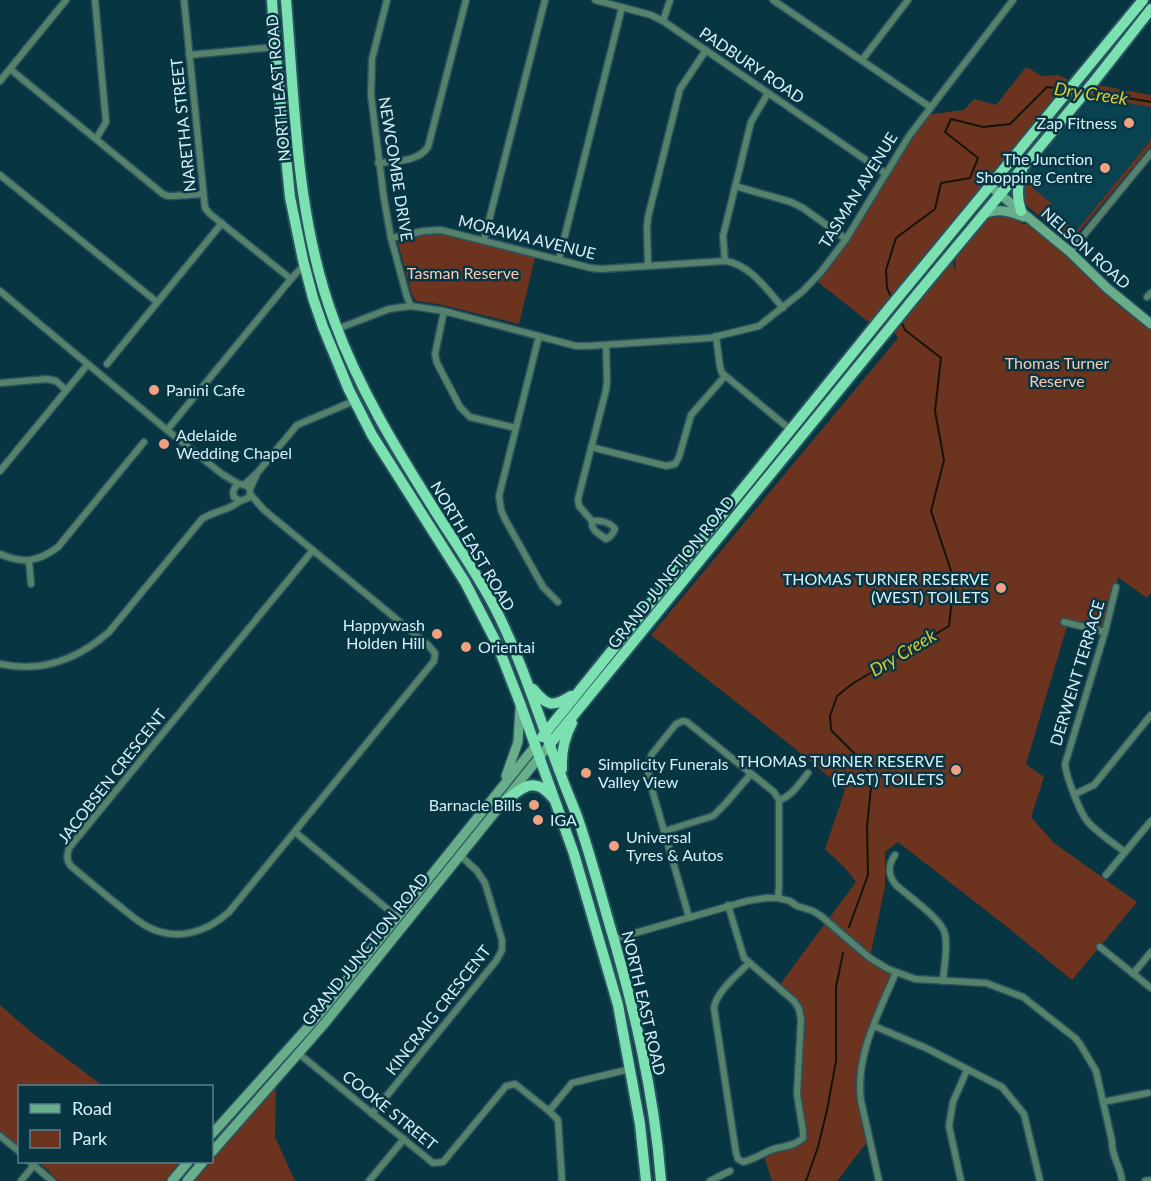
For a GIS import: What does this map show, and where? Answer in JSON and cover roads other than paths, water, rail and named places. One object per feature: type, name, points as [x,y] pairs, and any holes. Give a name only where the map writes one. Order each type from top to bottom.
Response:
[{"type":"highway","name":"NORTH EAST ROAD","points":[[272,0],[290,197],[304,265],[323,327],[354,401],[384,454],[465,582],[488,625],[536,745],[597,929],[618,1005],[640,1124],[647,1180]]},
{"type":"highway","name":"NORTH EAST ROAD","points":[[286,0],[301,179],[319,273],[337,329],[375,412],[482,584],[503,624],[527,681],[579,822],[631,996],[653,1113],[661,1181]]},
{"type":"highway","name":"GRAND JUNCTION ROAD","points":[[648,616],[791,430],[1143,0]]},
{"type":"highway","name":"GRAND JUNCTION ROAD","points":[[550,744],[583,695],[801,437],[1092,84],[1151,9]]},
{"type":"highway","points":[[1021,211],[1017,191],[1024,165]]},
{"type":"highway","points":[[311,240],[310,254],[304,265],[319,273]]},
{"type":"highway","points":[[360,382],[354,401],[375,412]]},
{"type":"highway","points":[[791,430],[801,437]]},
{"type":"highway","points":[[527,681],[541,699],[549,704],[583,695]]},
{"type":"highway","points":[[562,779],[563,744],[583,695]]},
{"type":"highway","name":"GRAND JUNCTION ROAD","points":[[536,745],[583,695]]},
{"type":"highway","points":[[502,804],[531,785],[542,788],[556,801]]},
{"type":"highway","points":[[597,929],[614,939],[605,959]]},
{"type":"main road","name":"NELSON ROAD","points":[[990,186],[1070,252],[1107,288],[1151,324]]},
{"type":"main road","points":[[983,214],[1002,210],[1032,220]]},
{"type":"main road","points":[[501,786],[512,763],[518,742],[520,703]]},
{"type":"main road","name":"GRAND JUNCTION ROAD","points":[[213,1151],[325,1023],[550,744]]},
{"type":"main road","name":"GRAND JUNCTION ROAD","points":[[213,1132],[345,984],[536,745]]},
{"type":"main road","points":[[452,848],[460,855]]},
{"type":"main road","points":[[398,917],[406,924]]},
{"type":"main road","points":[[291,1046],[298,1053]]},
{"type":"main road","points":[[213,1133],[235,1125]]},
{"type":"main road","points":[[174,1178],[186,1163]]},
{"type":"main road","points":[[187,1181],[201,1163]]},
{"type":"street","points":[[0,81],[66,0]]},
{"type":"street","points":[[95,0],[106,122],[96,140]]},
{"type":"street","name":"NARETHA STREET","points":[[184,0],[204,204],[207,211],[291,279]]},
{"type":"street","name":"NEWCOMBE DRIVE","points":[[387,0],[371,69],[370,95],[378,163],[391,238],[406,297],[411,306]]},
{"type":"street","points":[[378,163],[414,158],[421,155],[428,147],[466,0]]},
{"type":"street","points":[[484,240],[545,0]]},
{"type":"street","name":"PADBURY ROAD","points":[[595,0],[651,15],[663,21],[885,172]]},
{"type":"street","points":[[663,21],[670,0]]},
{"type":"street","points":[[773,0],[930,107]]},
{"type":"street","points":[[862,60],[908,0]]},
{"type":"street","name":"TASMAN AVENUE","points":[[337,329],[389,309],[411,306],[444,311],[576,346],[606,346],[716,336],[759,326],[803,291],[821,272],[846,239],[909,136],[1013,0]]},
{"type":"street","points":[[559,259],[622,7]]},
{"type":"street","points":[[189,55],[275,47]]},
{"type":"street","points":[[648,265],[646,229],[648,218],[680,89],[706,50]]},
{"type":"street","points":[[10,69],[168,196],[203,194]]},
{"type":"street","points":[[725,261],[723,236],[751,122],[768,93]]},
{"type":"street","points":[[1070,252],[1151,153]]},
{"type":"street","points":[[0,175],[157,302]]},
{"type":"street","points":[[735,186],[791,202],[846,239]]},
{"type":"street","points":[[107,364],[222,223]]},
{"type":"street","name":"MORAWA AVENUE","points":[[391,238],[432,230],[441,231],[601,269],[725,261],[736,264],[750,273],[783,308]]},
{"type":"street","points":[[167,430],[304,265]]},
{"type":"street","points":[[0,291],[313,550]]},
{"type":"street","points":[[444,311],[435,354],[437,363],[457,401],[470,417],[516,428]]},
{"type":"street","points":[[540,336],[499,496],[501,510],[543,587],[558,602]]},
{"type":"street","points":[[716,336],[720,368],[725,376],[791,430]]},
{"type":"street","points":[[592,521],[582,510],[578,499],[607,381],[606,346]]},
{"type":"street","points":[[0,471],[88,364]]},
{"type":"street","points":[[591,447],[666,466],[675,464],[691,415],[725,376]]},
{"type":"street","points":[[0,383],[47,379],[56,381],[66,390]]},
{"type":"street","points":[[0,664],[18,667],[42,666],[62,661],[90,647],[109,632],[202,519],[213,512],[234,506],[258,472],[297,425],[354,401]]},
{"type":"street","points":[[0,554],[17,560],[29,561],[47,555],[63,542],[144,442]]},
{"type":"street","name":"JACOBSEN CRESCENT","points":[[313,550],[432,649],[435,653],[434,661],[229,912],[215,924],[188,934],[165,933],[147,927],[70,867],[67,861],[69,848],[313,550]]},
{"type":"street","points":[[29,561],[31,584]]},
{"type":"street","name":"DERWENT TERRACE","points":[[1116,587],[1105,632],[1066,759],[1066,769],[1088,821],[1125,852]]},
{"type":"street","points":[[1064,622],[1105,632]]},
{"type":"street","points":[[1075,794],[1094,785],[1151,716]]},
{"type":"street","points":[[689,917],[650,784],[648,764],[652,754],[678,723],[683,721],[691,724],[774,792],[779,800],[778,898]]},
{"type":"street","points":[[779,800],[786,797],[808,773]]},
{"type":"street","points":[[665,831],[713,816],[751,774]]},
{"type":"street","points":[[1106,875],[1151,821]]},
{"type":"street","points":[[295,832],[398,917]]},
{"type":"street","name":"KINCRAIG CRESCENT","points":[[372,1114],[490,969],[502,950],[502,940],[485,883],[477,871],[460,855]]},
{"type":"street","points":[[895,855],[889,869],[892,881],[938,920],[944,930],[946,945],[943,981]]},
{"type":"street","points":[[614,939],[728,906],[757,899],[778,898],[813,911],[869,957],[896,972],[915,979],[986,983],[1023,997],[1077,1041],[1096,1071],[1113,1154],[1122,1181]]},
{"type":"street","points":[[728,906],[741,952],[749,963],[789,996],[799,1009],[801,1020],[797,1094],[803,1130],[802,1138],[796,1144],[772,1150],[746,1162],[736,1156],[714,1006],[719,995],[749,963]]},
{"type":"street","points":[[1100,947],[1151,988]]},
{"type":"street","points":[[1134,974],[1151,952]]},
{"type":"street","points":[[879,1181],[860,1094],[862,1061],[863,1052],[896,972]]},
{"type":"street","points":[[874,1026],[926,1048],[1002,1087],[1025,1117],[1040,1181]]},
{"type":"street","name":"COOKE STREET","points":[[298,1053],[433,1163],[443,1162],[506,1086],[515,1084],[549,1111]]},
{"type":"street","points":[[562,1181],[558,1120],[549,1111],[572,1083],[630,1069]]},
{"type":"street","points":[[961,1181],[949,1126],[953,1102],[967,1070]]},
{"type":"street","points":[[1103,1102],[1148,1093]]},
{"type":"street","points":[[0,1136],[18,1150]]},
{"type":"street","points":[[369,1181],[404,1139]]},
{"type":"street","points":[[21,1181],[32,1163],[52,1181]]},
{"type":"street","points":[[710,1181],[730,1171]]},
{"type":"street","points":[[1145,1181],[1151,1180]]},
{"type":"waterway","name":"Dry Creek","points":[[892,299],[887,288],[886,270],[896,238],[935,209],[941,183],[970,178],[978,158],[945,132],[951,119],[983,127],[1010,124],[1047,87],[1064,89]]},
{"type":"waterway","name":"Dry Creek","points":[[1091,92],[1151,102]]},
{"type":"waterway","name":"Dry Creek","points":[[849,927],[868,875],[867,827],[872,777],[862,761],[831,730],[830,716],[837,696],[852,684],[949,626],[954,580],[931,511],[944,460],[935,411],[941,358],[905,330],[901,321]]},
{"type":"waterway","name":"Dry Creek","points":[[806,1181],[818,1147],[836,1061],[836,987],[843,953]]},
{"type":"place","name":"Zap Fitness","points":[[1129,123]]},
{"type":"place","name":"The Junction Shopping Centre","points":[[1105,168]]},
{"type":"place","name":"Panini Cafe","points":[[154,390]]},
{"type":"place","name":"Adelaide Wedding Chapel","points":[[164,444]]},
{"type":"place","name":"THOMAS TURNER RESERVE (WEST) TOILETS","points":[[1001,588]]},
{"type":"place","name":"Happywash Holden Hill","points":[[437,634]]},
{"type":"place","name":"Orientai","points":[[466,647]]},
{"type":"place","name":"THOMAS TURNER RESERVE (EAST) TOILETS","points":[[956,770]]},
{"type":"place","name":"Simplicity Funerals Valley View","points":[[586,773]]},
{"type":"place","name":"Barnacle Bills","points":[[534,805]]},
{"type":"place","name":"IGA","points":[[538,820]]},
{"type":"place","name":"Universal Tyres & Autos","points":[[614,846]]},
{"type":"park label","name":"Tasman Reserve","points":[[463,273]]},
{"type":"park label","name":"Thomas Turner Reserve","points":[[1057,372]]}]
